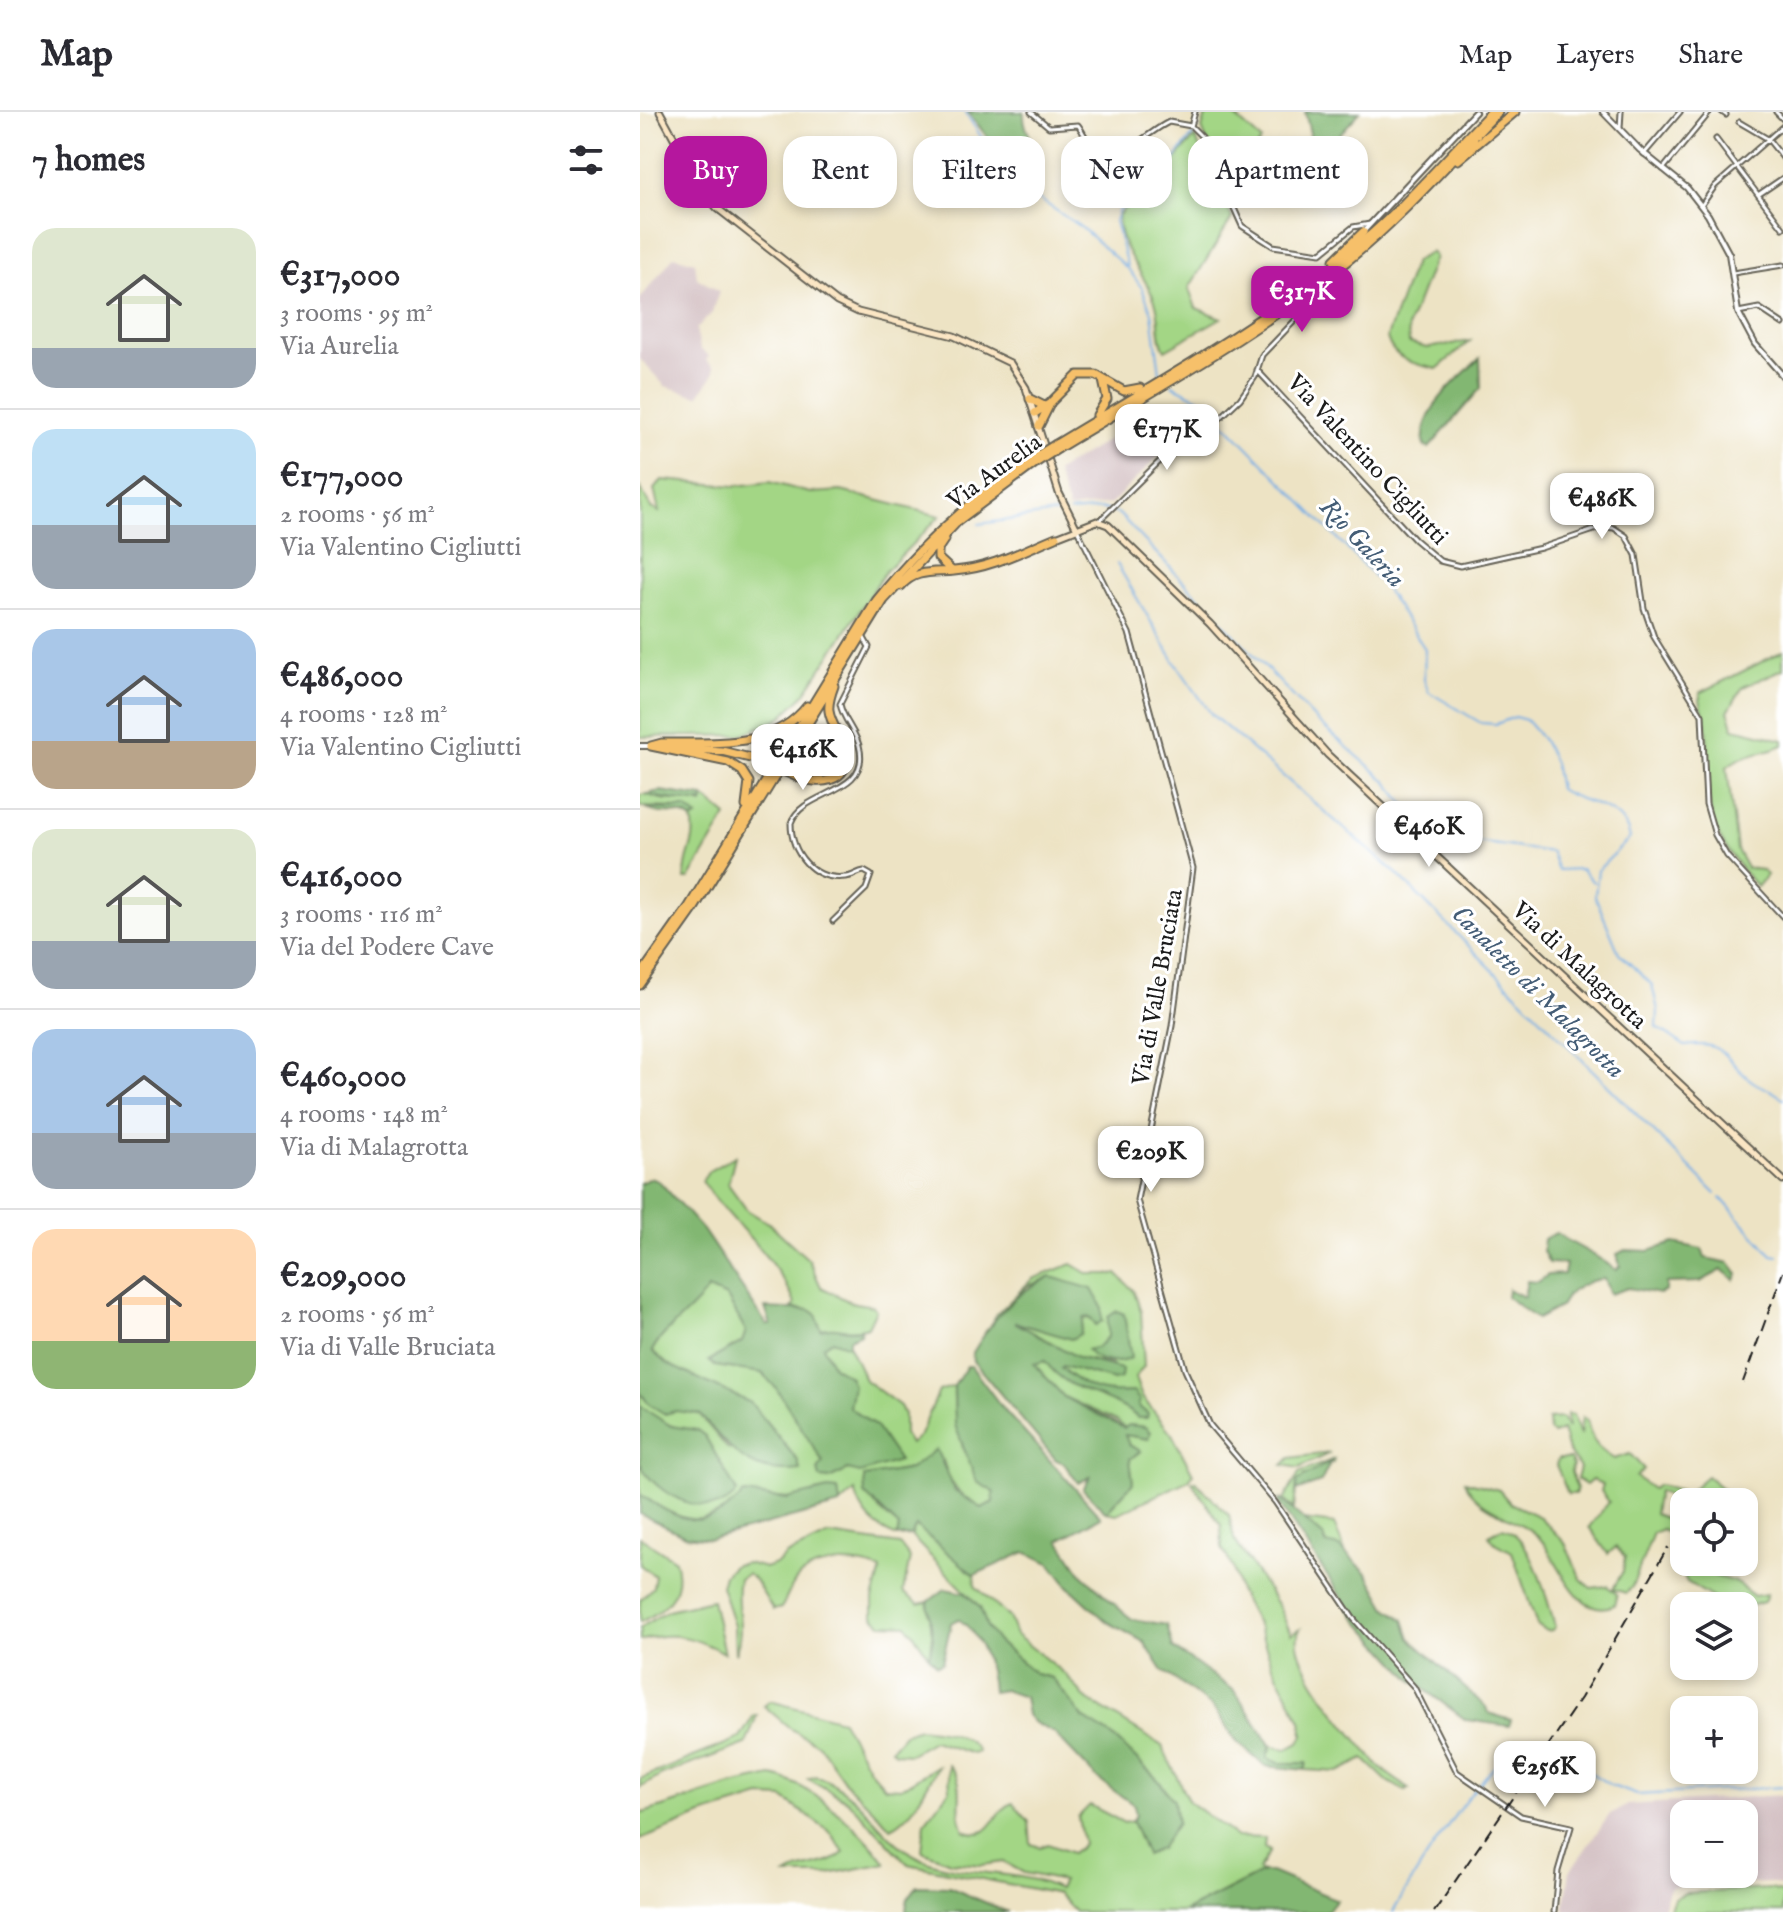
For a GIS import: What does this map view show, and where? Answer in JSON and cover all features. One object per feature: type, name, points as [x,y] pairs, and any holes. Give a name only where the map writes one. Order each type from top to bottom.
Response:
[{"type":"highway","name":"Via Aurelia","points":[[640,976],[706,878],[865,617],[898,575],[944,527],[1036,459],[1157,388],[1293,296],[1366,239],[1491,112]]},
{"type":"highway","name":"Via Aurelia","points":[[1058,446],[1319,283],[1371,241],[1498,112]]},
{"type":"highway","points":[[1425,187],[1515,112]]},
{"type":"highway","points":[[1293,296],[1363,232]]},
{"type":"highway","points":[[1035,413],[1047,406],[1078,375],[1089,374],[1101,378],[1126,392],[1161,380]]},
{"type":"highway","points":[[1058,446],[1102,410],[1108,392],[1101,378]]},
{"type":"highway","points":[[1030,399],[1047,406]]},
{"type":"highway","points":[[1039,426],[1047,406]]},
{"type":"highway","name":"Via Aurelia","points":[[640,985],[720,866],[884,600],[924,554],[976,506],[1036,459]]},
{"type":"highway","points":[[954,571],[940,563],[938,549],[976,506]]},
{"type":"highway","points":[[884,600],[913,575],[1000,562],[1056,537]]},
{"type":"highway","points":[[651,746],[722,751],[758,760],[818,783],[834,779],[844,766],[844,748],[831,718],[830,697],[878,617],[878,609]]},
{"type":"highway","points":[[651,746],[752,739],[785,727],[806,708],[865,617]]},
{"type":"highway","points":[[720,866],[729,858],[803,740],[825,732],[844,748]]},
{"type":"highway","points":[[651,746],[728,762],[748,779],[748,801],[710,865],[706,878]]},
{"type":"main road","points":[[660,112],[703,191],[729,219],[842,306],[944,333],[1003,357],[1021,376],[1059,493],[1077,529]]},
{"type":"main road","points":[[1056,537],[1099,521]]},
{"type":"main road","name":"Via di Malagrotta","points":[[1099,521],[1210,624],[1328,755],[1783,1180]]},
{"type":"street","points":[[1031,112],[1049,127],[1078,125],[1090,144],[1114,153],[1126,150],[1167,122],[1194,128]]},
{"type":"street","points":[[1195,112],[1194,128],[1237,219],[1270,244],[1321,253],[1350,229],[1370,224]]},
{"type":"street","points":[[1350,229],[1363,232],[1475,112]]},
{"type":"street","points":[[1603,112],[1644,154],[1680,181],[1701,206],[1727,248],[1738,312],[1755,344],[1783,376]]},
{"type":"street","points":[[1619,128],[1621,112]]},
{"type":"street","points":[[1644,154],[1680,112]]},
{"type":"street","points":[[1663,169],[1710,112]]},
{"type":"street","points":[[1776,112],[1783,119]]},
{"type":"street","points":[[1739,122],[1768,139],[1783,158]]},
{"type":"street","points":[[1701,206],[1737,167],[1783,126]]},
{"type":"street","points":[[1716,139],[1783,228]]},
{"type":"street","points":[[1758,195],[1783,178]]},
{"type":"street","points":[[1733,273],[1783,265]]},
{"type":"street","points":[[1257,370],[1262,355],[1326,288]]},
{"type":"street","points":[[1738,312],[1759,308],[1783,324]]},
{"type":"street","name":"Via Valentino Cigliutti","points":[[1099,521],[1161,460],[1186,448],[1227,412],[1249,389],[1257,370],[1415,540],[1443,563],[1464,566],[1545,547],[1603,527],[1617,529],[1628,538],[1636,555],[1644,608],[1654,637],[1667,664],[1701,711],[1706,804],[1715,835],[1727,856],[1783,917]]},
{"type":"street","name":"Via di Valle Bruciata","points":[[1077,529],[1131,639],[1193,868],[1170,1037],[1137,1200],[1172,1330],[1210,1425],[1275,1502],[1353,1618],[1414,1687],[1453,1766],[1472,1785],[1512,1811],[1536,1821],[1571,1827],[1557,1875],[1554,1912]]},
{"type":"street","points":[[833,921],[866,889],[871,874],[863,871],[843,877],[815,871],[799,852],[791,823],[799,810],[844,785],[857,768],[860,749],[840,703],[869,647],[864,638]]},
{"type":"street","points":[[640,746],[651,746]]},
{"type":"shaded area","points":[[674,256],[695,262],[697,278],[719,291],[712,313],[696,329],[700,349],[709,356],[706,360],[714,367],[714,374],[698,396],[665,386],[640,359],[640,299]]},
{"type":"shaded area","points":[[1169,402],[1190,424],[1111,504],[1069,509],[1056,472]]},
{"type":"shaded area","points":[[1783,1795],[1783,1887],[1772,1883],[1758,1884],[1758,1800],[1706,1800]]},
{"type":"shaded area","points":[[1670,1802],[1670,1887],[1662,1912],[1564,1912],[1570,1871],[1610,1814],[1628,1805]]},
{"type":"green space","points":[[968,112],[1024,112],[1030,136],[986,136]]},
{"type":"green space","points":[[1207,112],[1230,112],[1257,136],[1205,136],[1202,129]]},
{"type":"green space","points":[[1305,112],[1360,112],[1338,136],[1310,136]]},
{"type":"green space","points":[[1188,145],[1188,208],[1227,208],[1232,218],[1189,288],[1196,308],[1221,318],[1165,350],[1155,301],[1122,239],[1118,216],[1125,208],[1172,208],[1172,163]]},
{"type":"green space","points":[[1431,252],[1435,257],[1408,326],[1409,343],[1427,348],[1470,341],[1437,369],[1400,356],[1387,337],[1415,261]]},
{"type":"green space","points":[[1480,358],[1481,388],[1429,448],[1424,446],[1427,420],[1433,408],[1450,386]]},
{"type":"green space","points":[[662,480],[735,486],[770,482],[810,493],[841,491],[940,516],[885,572],[803,696],[778,720],[740,735],[640,737],[640,487],[651,508],[659,512],[654,489]]},
{"type":"green space","points":[[1783,651],[1783,669],[1743,687],[1728,711],[1734,728],[1783,740],[1783,745],[1777,748],[1739,759],[1727,767],[1737,850],[1747,868],[1762,870],[1767,875],[1757,887],[1724,845],[1711,814],[1707,724],[1700,693]]},
{"type":"green space","points":[[660,791],[704,797],[704,802],[647,794]]},
{"type":"green space","points":[[640,795],[660,799],[702,804],[704,797],[727,816],[689,879],[685,879],[685,870],[693,836],[692,820],[697,817],[686,808],[640,807]]},
{"type":"green space","points":[[686,808],[697,816],[692,820],[681,814],[647,809]]},
{"type":"green space","points":[[735,1156],[728,1184],[747,1210],[770,1224],[809,1260],[821,1287],[850,1302],[873,1306],[876,1310],[868,1327],[821,1330],[810,1310],[792,1308],[795,1304],[777,1271],[702,1181],[709,1171]]},
{"type":"green space","points":[[651,1178],[660,1182],[703,1230],[767,1325],[771,1325],[765,1308],[810,1310],[816,1314],[821,1330],[861,1329],[860,1334],[849,1339],[849,1346],[832,1340],[823,1346],[833,1366],[849,1376],[853,1385],[849,1407],[876,1427],[899,1461],[860,1473],[848,1470],[829,1479],[820,1478],[818,1470],[823,1462],[776,1388],[762,1373],[715,1366],[709,1361],[742,1342],[746,1331],[727,1297],[708,1289],[652,1351],[667,1364],[751,1403],[798,1461],[800,1470],[766,1469],[753,1464],[731,1449],[699,1414],[676,1411],[665,1414],[649,1404],[640,1392],[640,1183]]},
{"type":"green space","points":[[1556,1233],[1616,1270],[1620,1266],[1617,1254],[1626,1250],[1649,1251],[1674,1243],[1702,1249],[1705,1258],[1730,1263],[1738,1274],[1735,1280],[1722,1270],[1700,1282],[1666,1283],[1666,1291],[1659,1294],[1628,1288],[1610,1294],[1604,1279],[1592,1281],[1578,1287],[1561,1306],[1537,1319],[1507,1297],[1508,1289],[1524,1297],[1527,1281],[1538,1282],[1548,1275],[1564,1274],[1566,1264],[1549,1263],[1543,1251],[1544,1239]]},
{"type":"green space","points":[[1072,1264],[1089,1274],[1117,1274],[1133,1290],[1141,1311],[1144,1366],[1135,1378],[1142,1397],[1172,1434],[1193,1474],[1189,1480],[1117,1514],[1106,1512],[1133,1483],[1125,1434],[1150,1432],[1145,1427],[1129,1425],[1125,1428],[1117,1421],[1064,1397],[1034,1364],[1045,1361],[1066,1381],[1115,1403],[1138,1418],[1143,1412],[1127,1392],[1100,1391],[1061,1368],[1114,1380],[1112,1364],[1079,1358],[1013,1321],[1071,1339],[1080,1334],[1084,1318],[1102,1321],[1051,1277],[1027,1286],[984,1334],[997,1314],[1032,1279]],"holes":[[[1124,1314],[1127,1339],[1098,1347],[1108,1336],[1108,1317]]]},
{"type":"green space","points":[[1051,1277],[1092,1289],[1102,1307],[1102,1321],[1096,1325],[1090,1317],[1084,1318],[1080,1334],[1071,1339],[1014,1322],[1079,1358],[1122,1369],[1121,1378],[1114,1380],[1061,1368],[1095,1389],[1134,1392],[1140,1401],[1138,1406],[1148,1414],[1147,1418],[1138,1418],[1115,1403],[1066,1381],[1045,1361],[1034,1364],[1064,1397],[1124,1428],[1129,1425],[1145,1427],[1150,1432],[1148,1439],[1125,1435],[1129,1445],[1141,1451],[1130,1459],[1133,1483],[1106,1512],[1083,1489],[1090,1477],[1078,1483],[1064,1463],[1056,1460],[973,1361],[972,1354],[1005,1308],[1026,1290]]},
{"type":"green space","points":[[708,1289],[727,1297],[746,1331],[742,1342],[710,1360],[715,1366],[752,1369],[771,1382],[800,1424],[829,1479],[848,1470],[860,1472],[890,1451],[876,1427],[849,1407],[849,1376],[833,1366],[822,1346],[832,1340],[849,1346],[865,1380],[900,1406],[904,1414],[904,1434],[910,1444],[920,1435],[939,1391],[954,1386],[955,1415],[962,1444],[975,1470],[994,1492],[993,1502],[982,1509],[974,1505],[956,1489],[943,1460],[927,1459],[910,1469],[864,1477],[879,1510],[899,1527],[897,1537],[870,1519],[855,1491],[840,1505],[838,1490],[787,1499],[745,1494],[718,1514],[694,1519],[669,1512],[640,1494],[640,1463],[655,1481],[680,1500],[737,1492],[697,1430],[674,1427],[653,1416],[640,1406],[640,1392],[649,1404],[699,1414],[727,1448],[799,1470],[798,1461],[751,1403],[667,1364],[652,1351],[664,1334]]},
{"type":"green space","points":[[1117,1311],[1124,1314],[1131,1358],[1114,1362],[1101,1360],[1087,1350],[1098,1347],[1108,1336],[1108,1317]]},
{"type":"green space","points":[[967,1366],[971,1366],[1004,1410],[1101,1517],[1059,1540],[1082,1574],[1132,1619],[1167,1625],[1173,1648],[1235,1691],[1270,1745],[1267,1758],[1279,1763],[1307,1763],[1305,1770],[1265,1766],[1236,1741],[1213,1707],[1163,1671],[1144,1642],[1106,1621],[1068,1586],[1050,1563],[1025,1552],[974,1575],[916,1526],[911,1536],[897,1537],[899,1527],[865,1494],[864,1477],[910,1469],[936,1449],[955,1491],[982,1508],[993,1502],[994,1492],[977,1482],[955,1425],[954,1386]]},
{"type":"green space","points":[[640,1406],[671,1426],[697,1430],[705,1436],[737,1492],[727,1502],[699,1506],[656,1485],[640,1462]]},
{"type":"green space","points":[[1567,1414],[1573,1415],[1580,1435],[1582,1417],[1587,1420],[1593,1438],[1603,1451],[1614,1459],[1630,1454],[1644,1469],[1636,1477],[1652,1489],[1658,1485],[1670,1488],[1670,1496],[1658,1491],[1654,1514],[1670,1520],[1670,1535],[1662,1529],[1653,1533],[1632,1587],[1626,1593],[1613,1589],[1623,1571],[1625,1557],[1616,1547],[1608,1554],[1589,1527],[1609,1502],[1601,1491],[1603,1484],[1592,1480],[1586,1485],[1577,1479],[1580,1468],[1568,1451],[1562,1430],[1553,1434],[1549,1431],[1548,1419],[1562,1418],[1568,1428]]},
{"type":"green space","points":[[1330,1453],[1299,1468],[1283,1465],[1290,1458]]},
{"type":"green space","points":[[1334,1459],[1333,1463],[1304,1475],[1296,1491],[1294,1509],[1284,1500],[1299,1473]]},
{"type":"green space","points":[[1558,1459],[1570,1459],[1573,1465],[1571,1472],[1577,1489],[1575,1494],[1568,1494],[1556,1465]]},
{"type":"green space","points":[[1331,1461],[1321,1482],[1296,1491],[1297,1481]]},
{"type":"green space","points":[[1707,1476],[1722,1488],[1693,1488]]},
{"type":"green space","points":[[1195,1481],[1229,1515],[1234,1539],[1279,1607],[1291,1634],[1300,1629],[1298,1643],[1302,1660],[1326,1700],[1379,1766],[1409,1789],[1405,1791],[1386,1780],[1364,1759],[1338,1772],[1305,1770],[1307,1763],[1278,1763],[1267,1758],[1265,1754],[1271,1750],[1270,1745],[1286,1750],[1299,1743],[1303,1735],[1301,1721],[1239,1591],[1233,1568],[1222,1548],[1221,1525],[1192,1482]]},
{"type":"green space","points":[[1465,1481],[1499,1490],[1510,1503],[1540,1517],[1565,1543],[1581,1579],[1591,1588],[1607,1586],[1617,1594],[1614,1605],[1601,1608],[1590,1605],[1580,1597],[1542,1541],[1524,1526],[1489,1508],[1470,1492]]},
{"type":"green space","points":[[828,1489],[838,1490],[840,1505],[711,1539],[685,1536],[640,1514],[640,1494],[668,1512],[693,1520],[717,1515],[744,1494],[787,1499]]},
{"type":"green space","points":[[1280,1499],[1323,1536],[1326,1544],[1339,1547],[1367,1573],[1387,1608],[1404,1620],[1410,1638],[1486,1707],[1488,1713],[1511,1720],[1509,1726],[1466,1720],[1413,1681],[1354,1616],[1278,1502]]},
{"type":"green space","points":[[1304,1520],[1334,1524],[1346,1554],[1326,1544],[1323,1536]]},
{"type":"green space","points":[[916,1525],[974,1575],[975,1586],[1009,1617],[1016,1635],[1066,1675],[1084,1697],[1162,1746],[1189,1802],[1237,1837],[1265,1838],[1264,1848],[1270,1851],[1258,1870],[1263,1872],[1184,1912],[1075,1912],[1058,1894],[908,1864],[847,1800],[808,1779],[816,1776],[847,1793],[890,1837],[916,1856],[951,1868],[1024,1878],[1059,1889],[1063,1881],[1024,1873],[1004,1862],[982,1865],[950,1862],[922,1851],[925,1822],[950,1789],[948,1765],[955,1772],[960,1788],[964,1830],[974,1833],[987,1829],[1013,1803],[1029,1822],[1031,1844],[1040,1847],[1048,1844],[1072,1853],[1083,1844],[1078,1817],[1090,1805],[1124,1823],[1132,1821],[1146,1855],[1161,1845],[1169,1833],[1174,1801],[1158,1780],[1112,1736],[1083,1718],[1052,1678],[1036,1674],[998,1642],[987,1627],[980,1607],[911,1536]]},
{"type":"green space","points":[[1502,1528],[1512,1532],[1530,1554],[1548,1602],[1555,1627],[1552,1630],[1546,1631],[1537,1625],[1512,1552],[1494,1542],[1489,1535]]},
{"type":"green space","points":[[829,1535],[900,1545],[910,1558],[903,1592],[919,1604],[928,1602],[933,1639],[929,1656],[907,1625],[881,1624],[873,1616],[873,1599],[881,1570],[840,1563],[819,1566],[801,1575],[781,1608],[773,1610],[755,1580],[747,1574],[739,1579],[740,1633],[735,1654],[734,1626],[721,1586],[724,1575],[734,1565],[747,1563],[765,1568]]},
{"type":"green space","points":[[640,1537],[675,1560],[677,1581],[666,1605],[640,1622],[640,1600],[653,1587],[655,1576],[640,1565]]},
{"type":"green space","points":[[1684,1576],[1715,1576],[1735,1582],[1749,1592],[1703,1592],[1687,1582]]},
{"type":"green space","points":[[945,1589],[965,1593],[980,1607],[987,1627],[998,1642],[1036,1674],[1052,1678],[1083,1718],[1112,1736],[1158,1780],[1174,1801],[1177,1823],[1160,1849],[1146,1855],[1132,1821],[1136,1815],[1134,1805],[1099,1780],[1054,1733],[1033,1722],[1027,1715],[1024,1697],[1004,1690],[992,1692],[983,1651],[966,1625],[958,1619],[951,1623],[942,1663],[937,1665],[929,1656],[933,1639],[928,1602]]},
{"type":"green space","points":[[1767,1594],[1764,1602],[1758,1604],[1758,1595]]},
{"type":"green space","points":[[712,1600],[724,1653],[683,1637],[662,1636],[640,1641],[640,1628],[668,1610]]},
{"type":"green space","points":[[770,1701],[842,1720],[869,1769],[885,1787],[901,1788],[939,1765],[906,1817],[891,1828],[845,1782],[819,1745],[791,1729],[764,1706]]},
{"type":"green space","points":[[754,1715],[757,1715],[746,1744],[662,1775],[640,1788],[640,1779],[740,1738]]},
{"type":"green space","points":[[919,1728],[960,1737],[978,1752],[973,1754],[933,1741],[910,1754],[895,1753],[891,1749],[905,1733]]},
{"type":"green space","points":[[772,1776],[803,1788],[835,1810],[886,1863],[824,1875],[786,1875],[823,1864],[844,1852],[831,1833],[783,1798],[761,1797],[702,1815],[640,1840],[640,1814],[731,1785]]},
{"type":"green space","points":[[1263,1872],[1271,1872],[1337,1900],[1327,1912],[1184,1912]]},
{"type":"green space","points":[[917,1886],[949,1887],[1008,1912],[906,1912],[907,1900]]},
{"type":"green space","points":[[1771,1889],[1783,1893],[1783,1912],[1669,1912],[1674,1898],[1685,1893]]},
{"type":"waterway","name":"Rio Galeria","points":[[965,112],[1008,178],[1082,228],[1129,270],[1142,288],[1152,313],[1160,373]]},
{"type":"waterway","points":[[1197,128],[1200,112]]},
{"type":"waterway","points":[[1127,266],[1115,221],[1119,209],[1140,201],[1152,176],[1173,161],[1195,132]]},
{"type":"waterway","name":"Rio Galeria","points":[[1172,385],[1205,401],[1217,417]]},
{"type":"waterway","name":"Rio Galeria","points":[[1222,421],[1383,585],[1425,649],[1424,680],[1429,692],[1481,723],[1496,724],[1515,717],[1526,720],[1543,740],[1554,763],[1559,789],[1611,811],[1619,818],[1630,838],[1598,870],[1595,896],[1619,953],[1652,985],[1658,1010],[1657,1027],[1685,1046],[1711,1046],[1719,1050],[1755,1083],[1783,1099]]},
{"type":"waterway","points":[[1070,512],[1103,509],[1119,514],[1317,721],[1386,781],[1431,836],[1551,852],[1558,870],[1581,869],[1593,882]]},
{"type":"waterway","points":[[979,524],[1064,512]]},
{"type":"waterway","name":"Canaletto di Malagrotta","points":[[1117,564],[1174,661],[1212,715],[1396,873],[1716,1194]]},
{"type":"waterway","name":"Canaletto di Malagrotta","points":[[1721,1198],[1772,1255],[1778,1256]]},
{"type":"waterway","points":[[1393,1912],[1477,1786],[1518,1747],[1536,1739],[1612,1786],[1637,1795],[1783,1787]]},
{"type":"railway","points":[[1743,1382],[1783,1272]]},
{"type":"railway","points":[[1434,1912],[1581,1698],[1668,1547]]}]
